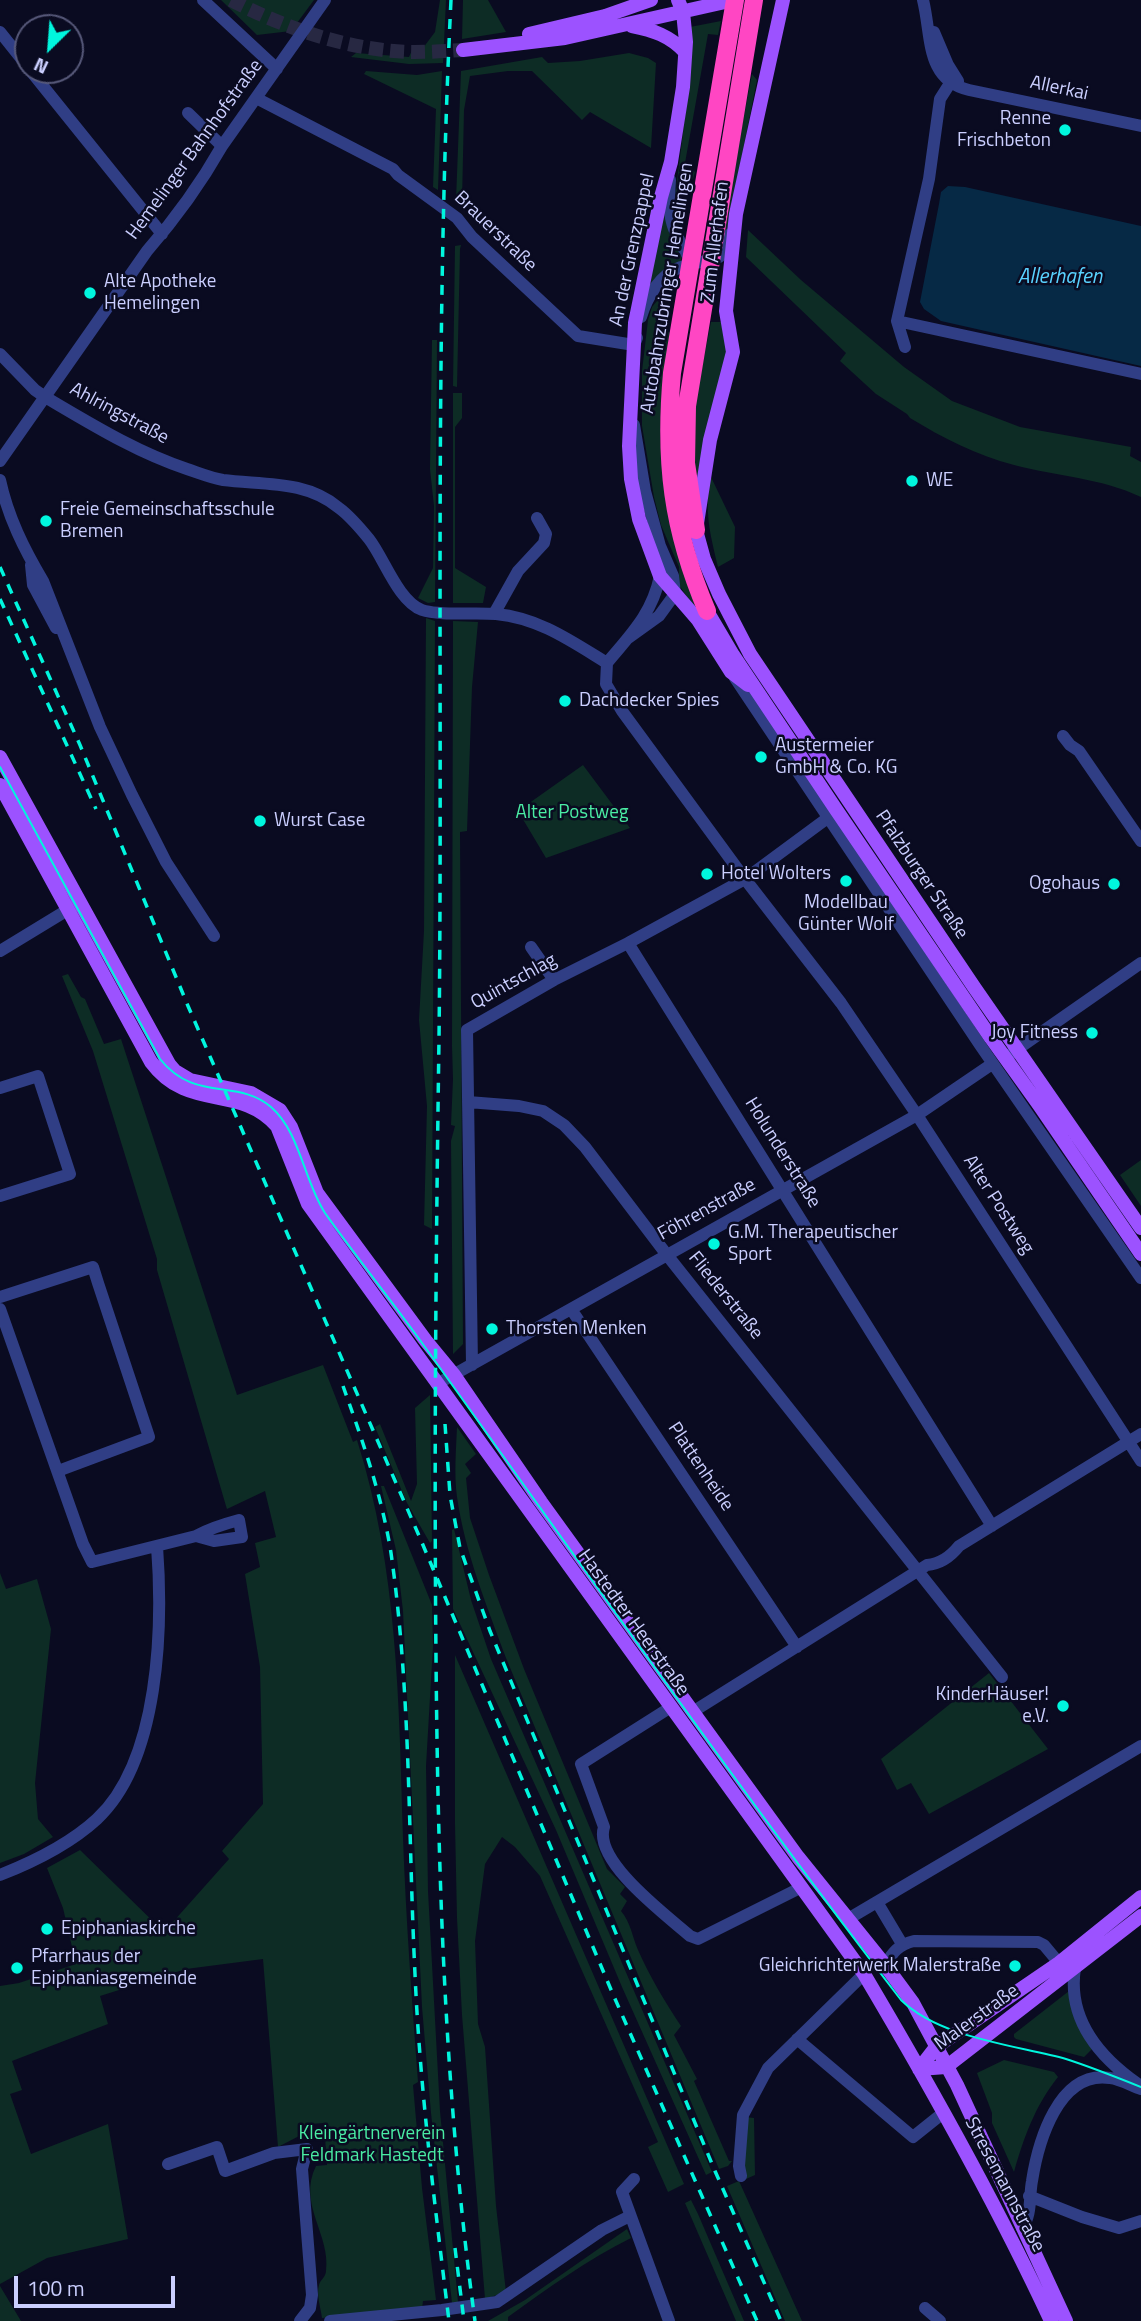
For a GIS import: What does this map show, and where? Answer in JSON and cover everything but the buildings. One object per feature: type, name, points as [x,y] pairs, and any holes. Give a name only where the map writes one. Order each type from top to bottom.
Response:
[{"type":"highway","name":"Autobahnzubringer Hemelingen","points":[[696,530],[689,490],[686,432],[688,332],[735,0]]},
{"type":"highway","name":"Autobahnzubringer Hemelingen","points":[[708,611],[680,532],[670,473],[667,434],[669,404],[688,332],[754,0]]},
{"type":"main road","points":[[651,0],[605,16],[463,50],[565,38],[627,25],[680,6],[735,0]]},
{"type":"main road","name":"Zum Allerhafen","points":[[696,530],[710,440],[733,352],[726,311],[736,214],[783,0]]},
{"type":"main road","name":"An der Grenzpappel","points":[[660,576],[639,519],[631,479],[629,446],[635,323],[671,162],[683,87],[685,52],[680,6]]},
{"type":"main road","points":[[627,25],[669,37],[685,52]]},
{"type":"main road","name":"Pfalzburger Straße","points":[[696,530],[704,559],[719,594],[750,654],[974,987],[1141,1228]]},
{"type":"main road","name":"Pfalzburger Straße","points":[[660,576],[698,620],[731,672],[757,692]]},
{"type":"main road","name":"Autobahnzubringer Hemelingen","points":[[708,611],[733,655]]},
{"type":"main road","name":"Pfalzburger Straße","points":[[733,655],[998,1061],[1141,1254]]},
{"type":"main road","points":[[0,757],[73,906]]},
{"type":"main road","points":[[0,785],[169,1064],[190,1080],[251,1093],[280,1110],[291,1127],[313,1199]]},
{"type":"main road","name":"Hastedter Heerstraße","points":[[313,1199],[454,1375],[549,1513],[798,1857],[913,2003],[946,2067]]},
{"type":"main road","name":"Hastedter Heerstraße","points":[[313,1199],[437,1384],[864,1974],[919,2069]]},
{"type":"main road","points":[[452,1405],[458,1395],[464,1396],[471,1405],[475,1405]]},
{"type":"main road","name":"Malerstraße","points":[[919,2069],[936,2047],[1059,1963],[1141,1897]]},
{"type":"main road","name":"Malerstraße","points":[[919,2069],[946,2067],[1141,1916]]},
{"type":"main road","name":"Stresemannstraße","points":[[946,2067],[962,2095],[1066,2321]]},
{"type":"main road","name":"Stresemannstraße","points":[[919,2069],[1026,2267],[1051,2321]]},
{"type":"street","points":[[203,0],[277,69]]},
{"type":"street","name":"Hemelinger Bahnhofstraße","points":[[0,461],[325,0]]},
{"type":"street","points":[[905,347],[897,321],[929,179],[940,99],[951,80],[923,0]]},
{"type":"street","points":[[0,32],[14,50]]},
{"type":"street","name":"Allerkai","points":[[951,80],[969,90],[1141,126]]},
{"type":"street","points":[[41,84],[162,234]]},
{"type":"street","name":"Brauerstraße","points":[[256,98],[393,169],[398,176],[457,218],[472,237],[578,336],[634,345]]},
{"type":"street","points":[[188,113],[222,146]]},
{"type":"street","name":"An der Grenzpappel","points":[[671,162],[669,216],[680,244],[693,264]]},
{"type":"street","name":"An der Grenzpappel","points":[[634,345],[645,305],[657,285],[679,267],[711,260],[724,253],[736,214]]},
{"type":"street","points":[[897,321],[1141,374]]},
{"type":"street","points":[[0,354],[34,390],[45,397]]},
{"type":"street","name":"Ahlringstraße","points":[[45,397],[131,446],[185,468],[220,479],[294,486],[319,494],[340,508],[369,539],[412,605],[425,611],[494,614]]},
{"type":"street","name":"An der Grenzpappel","points":[[631,407],[645,491],[660,546],[673,576],[675,594]]},
{"type":"street","points":[[0,481],[8,512],[30,559],[33,585],[67,646],[100,727],[160,851],[214,936]]},
{"type":"street","points":[[537,518],[546,534],[544,543],[518,571],[494,614],[522,617],[546,626],[607,663],[648,612],[660,576]]},
{"type":"street","points":[[627,639],[659,616],[675,594]]},
{"type":"street","name":"Alter Postweg","points":[[607,663],[606,684],[622,711],[841,1003],[917,1115],[1141,1461]]},
{"type":"street","name":"Pfalzburger Straße","points":[[731,672],[998,1061],[1141,1278]]},
{"type":"street","points":[[1063,736],[1079,751],[1141,841]]},
{"type":"street","name":"Quintschlag","points":[[472,1365],[467,1030],[554,980],[746,879],[829,817]]},
{"type":"street","points":[[0,951],[73,906]]},
{"type":"street","name":"Holunderstraße","points":[[628,943],[992,1526]]},
{"type":"street","points":[[531,947],[554,980]]},
{"type":"street","name":"Föhrenstraße","points":[[437,1384],[917,1115],[1141,963]]},
{"type":"street","points":[[0,1088],[38,1076],[70,1174],[0,1196]]},
{"type":"street","name":"Fliederstraße","points":[[468,1102],[519,1105],[543,1111],[564,1125],[585,1147],[667,1255],[1002,1677]]},
{"type":"street","points":[[0,1297],[93,1267],[149,1437],[58,1471]]},
{"type":"street","points":[[0,1308],[83,1544],[92,1562],[196,1536],[209,1528],[239,1520]]},
{"type":"street","name":"Plattenheide","points":[[571,1309],[797,1647]]},
{"type":"street","points":[[694,1711],[927,1565],[936,1564],[953,1554],[959,1546],[1141,1434]]},
{"type":"street","points":[[0,1875],[74,1836],[97,1819],[122,1786],[132,1765],[149,1707],[159,1641],[157,1546]]},
{"type":"street","points":[[671,1707],[581,1764],[604,1827],[601,1836],[606,1851],[621,1874],[690,1936],[698,1939],[802,1887]]},
{"type":"street","points":[[848,1919],[1141,1746]]},
{"type":"street","points":[[877,1902],[902,1944]]},
{"type":"street","points":[[885,1965],[894,1950],[902,1944],[914,1941],[1038,1942],[1044,1945],[1059,1963]]},
{"type":"street","points":[[1075,1968],[1072,1989],[1088,2034],[1117,2068],[1141,2088]]},
{"type":"street","points":[[741,2176],[739,2166],[743,2115],[768,2068],[864,1974]]},
{"type":"street","points":[[797,2039],[913,2137],[943,2113]]},
{"type":"street","points":[[1022,2228],[1029,2219],[1029,2196],[1036,2154],[1045,2129],[1061,2101],[1083,2082],[1110,2077],[1141,2088]]},
{"type":"street","points":[[168,2164],[217,2147],[225,2171],[274,2153],[307,2149],[302,2169],[312,2295],[305,2321]]},
{"type":"street","points":[[634,2179],[622,2192],[669,2321]]},
{"type":"street","points":[[1029,2196],[1119,2228],[1141,2221]]},
{"type":"street","points":[[330,2321],[464,2308],[497,2302],[601,2230],[631,2216]]},
{"type":"street","points":[[925,2308],[940,2321]]},
{"type":"green space","points":[[221,0],[314,0],[291,31],[257,35]]},
{"type":"green space","points":[[440,0],[446,0],[443,63],[409,64],[351,57],[356,53],[409,57],[413,48],[420,52],[435,32]]},
{"type":"green space","points":[[463,0],[488,0],[506,32],[462,39]]},
{"type":"green space","points":[[721,21],[718,35],[708,34],[685,163],[695,172],[693,179],[681,185],[675,197],[690,76],[690,27]]},
{"type":"green space","points":[[629,53],[656,63],[651,148],[590,112],[582,120],[532,71],[470,76],[464,110],[462,202],[456,200],[461,71],[542,57],[548,63]]},
{"type":"green space","points":[[366,71],[417,75],[442,71],[438,190],[433,187],[436,109],[364,74]]},
{"type":"green space","points":[[752,74],[757,80],[724,235],[728,200]]},
{"type":"green space","points":[[662,208],[682,255],[681,263],[646,296]]},
{"type":"green space","points":[[748,230],[801,280],[904,367],[952,401],[1020,427],[1131,447],[1130,456],[1141,462],[1141,497],[1094,481],[1000,461],[960,445],[910,418],[876,394],[840,361],[846,353],[746,257]]},
{"type":"green space","points":[[461,245],[457,387],[453,386],[455,246]]},
{"type":"green space","points":[[675,279],[666,331],[671,333],[661,404],[662,465],[703,620],[679,585],[679,567],[661,525],[654,497],[642,426],[642,371],[648,320],[652,307]]},
{"type":"green space","points":[[711,322],[721,322],[727,352],[698,480],[695,480],[694,408]]},
{"type":"green space","points":[[432,340],[437,340],[435,602],[428,603],[418,598],[433,568],[434,506],[430,469]]},
{"type":"green space","points":[[453,393],[462,393],[462,418],[455,427],[455,568],[486,587],[483,603],[453,603]]},
{"type":"green space","points":[[710,475],[735,527],[734,558],[718,567],[709,521]]},
{"type":"green space","points":[[426,618],[435,621],[432,1229],[424,1225],[427,1106],[419,1020],[424,931]]},
{"type":"green space","points":[[453,621],[478,622],[472,687],[467,831],[460,832],[463,1344],[453,1354],[451,1141],[455,1126],[451,1125]]},
{"type":"green space","name":"Alter Postweg","points":[[583,765],[630,828],[546,858],[518,811]]},
{"type":"green space","name":"Kleingärtnerverein Feldmark Hastedt","points":[[68,974],[81,997],[85,999],[104,1044],[121,1039],[237,1395],[323,1365],[353,1442],[357,1440],[371,1489],[389,1587],[394,1637],[406,1899],[418,2082],[413,2085],[436,2300],[423,2301],[422,2309],[322,2318],[318,2289],[326,2273],[326,2258],[310,2193],[316,2166],[327,2165],[324,2123],[309,2124],[309,2135],[301,2135],[278,2147],[263,1959],[186,1969],[100,1996],[108,2024],[12,2061],[22,2090],[10,2094],[31,2154],[108,2124],[128,2239],[47,2258],[0,2284],[0,1986],[19,1983],[76,1964],[63,1908],[47,1868],[80,1850],[164,1932],[229,1859],[222,1851],[263,1804],[260,1667],[245,1574],[260,1567],[255,1543],[276,1537],[265,1491],[227,1509],[157,1270],[157,1259],[93,1051],[62,976]]},
{"type":"green space","points":[[1141,1160],[1141,1206],[1120,1175]]},
{"type":"green space","points":[[430,1395],[430,1543],[407,1503],[375,1427],[380,1424],[411,1501],[417,1484],[415,1408]]},
{"type":"green space","points":[[457,1427],[476,1454],[465,1464],[471,1473],[466,1478],[470,1518],[489,1575],[524,1669],[607,1869],[625,1887],[620,1894],[627,1901],[621,1911],[648,1970],[681,2026],[674,2035],[697,2079],[694,2081],[729,2161],[732,2161],[728,2166],[719,2169],[491,1619],[471,1559],[457,1497]]},
{"type":"green space","points":[[381,1486],[384,1486],[432,1605],[433,1646],[426,1766],[428,1891],[440,2111],[458,2302],[452,2303],[422,2007],[403,1611],[396,1550]]},
{"type":"green space","points":[[454,1529],[471,1600],[491,1659],[712,2172],[706,2175],[556,1830],[453,1609]]},
{"type":"green space","points":[[0,1573],[6,1589],[37,1579],[51,1629],[35,1783],[38,1819],[53,1837],[24,1854],[0,1863]]},
{"type":"green space","points":[[455,1655],[684,2184],[668,2192],[648,2147],[658,2142],[540,1876],[515,1847],[502,1837],[485,1864],[475,1941],[478,2024],[485,2047],[496,2206],[506,2292],[485,2299],[462,2015],[457,1918]]},
{"type":"green space","points":[[989,1673],[1048,1749],[929,1814],[911,1783],[897,1790],[881,1759]]},
{"type":"green space","points":[[1069,1991],[1093,2048],[1084,2057],[1014,2037],[1014,2034]]},
{"type":"green space","points":[[1004,2060],[1054,2072],[1058,2077],[1031,2122],[1014,2172],[992,2123],[992,2113],[977,2073]]},
{"type":"green space","points":[[745,2117],[754,2118],[755,2175],[746,2179],[743,2172]]},
{"type":"green space","points":[[739,2181],[802,2321],[785,2321],[727,2186]]},
{"type":"green space","points":[[691,2200],[744,2321],[736,2321],[685,2203]]},
{"type":"green space","points":[[627,2229],[631,2238],[553,2285],[508,2317],[508,2321],[488,2321],[525,2300]]},
{"type":"green space","points":[[0,2286],[21,2321],[0,2321]]},
{"type":"water","name":"Allerhafen","points":[[948,186],[965,187],[1141,226],[1141,366],[941,321],[924,309],[920,302],[941,192]]},
{"type":"tunnel","points":[[231,0],[297,29],[366,48],[420,52],[463,50]]},
{"type":"tram line","points":[[0,767],[160,1059],[173,1073],[187,1081],[258,1098],[281,1117],[325,1213],[417,1336],[717,1753],[901,2000],[917,2013],[957,2032],[1066,2059],[1141,2087]]},
{"type":"railway","points":[[451,0],[441,390],[436,1657],[445,1990],[457,2156],[475,2321]]},
{"type":"railway","points":[[0,567],[80,745],[188,1006],[420,1538],[612,1992],[757,2321]]},
{"type":"railway","points":[[0,599],[96,809]]},
{"type":"railway","points":[[343,1386],[377,1489],[391,1553],[397,1605],[406,1710],[420,2061],[449,2321]]},
{"type":"railway","points":[[445,1424],[450,1495],[460,1548],[490,1631],[715,2171],[781,2321]]},
{"type":"railway","points":[[455,2248],[464,2321]]},
{"type":"place","name":"Renne Frischbeton","points":[[1065,130]]},
{"type":"place","name":"Alte Apotheke Hemelingen","points":[[90,293]]},
{"type":"place","name":"WE","points":[[912,481]]},
{"type":"place","name":"Freie Gemeinschaftsschule Bremen","points":[[46,521]]},
{"type":"place","name":"Dachdecker Spies","points":[[565,701]]},
{"type":"place","name":"Austermeier GmbH & Co. KG","points":[[761,757]]},
{"type":"place","name":"Wurst Case","points":[[260,821]]},
{"type":"place","name":"Hotel Wolters","points":[[707,874]]},
{"type":"place","name":"Modellbau Günter Wolf","points":[[846,881]]},
{"type":"place","name":"Ogohaus","points":[[1114,884]]},
{"type":"place","name":"Joy Fitness","points":[[1092,1033]]},
{"type":"place","name":"G.M. Therapeutischer Sport","points":[[714,1244]]},
{"type":"place","name":"Thorsten Menken","points":[[492,1329]]},
{"type":"place","name":"KinderHäuser! e.V.","points":[[1063,1706]]},
{"type":"place","name":"Epiphaniaskirche","points":[[47,1929]]},
{"type":"place","name":"Gleichrichterwerk Malerstraße","points":[[1015,1966]]},
{"type":"place","name":"Pfarrhaus der Epiphaniasgemeinde","points":[[17,1968]]}]
